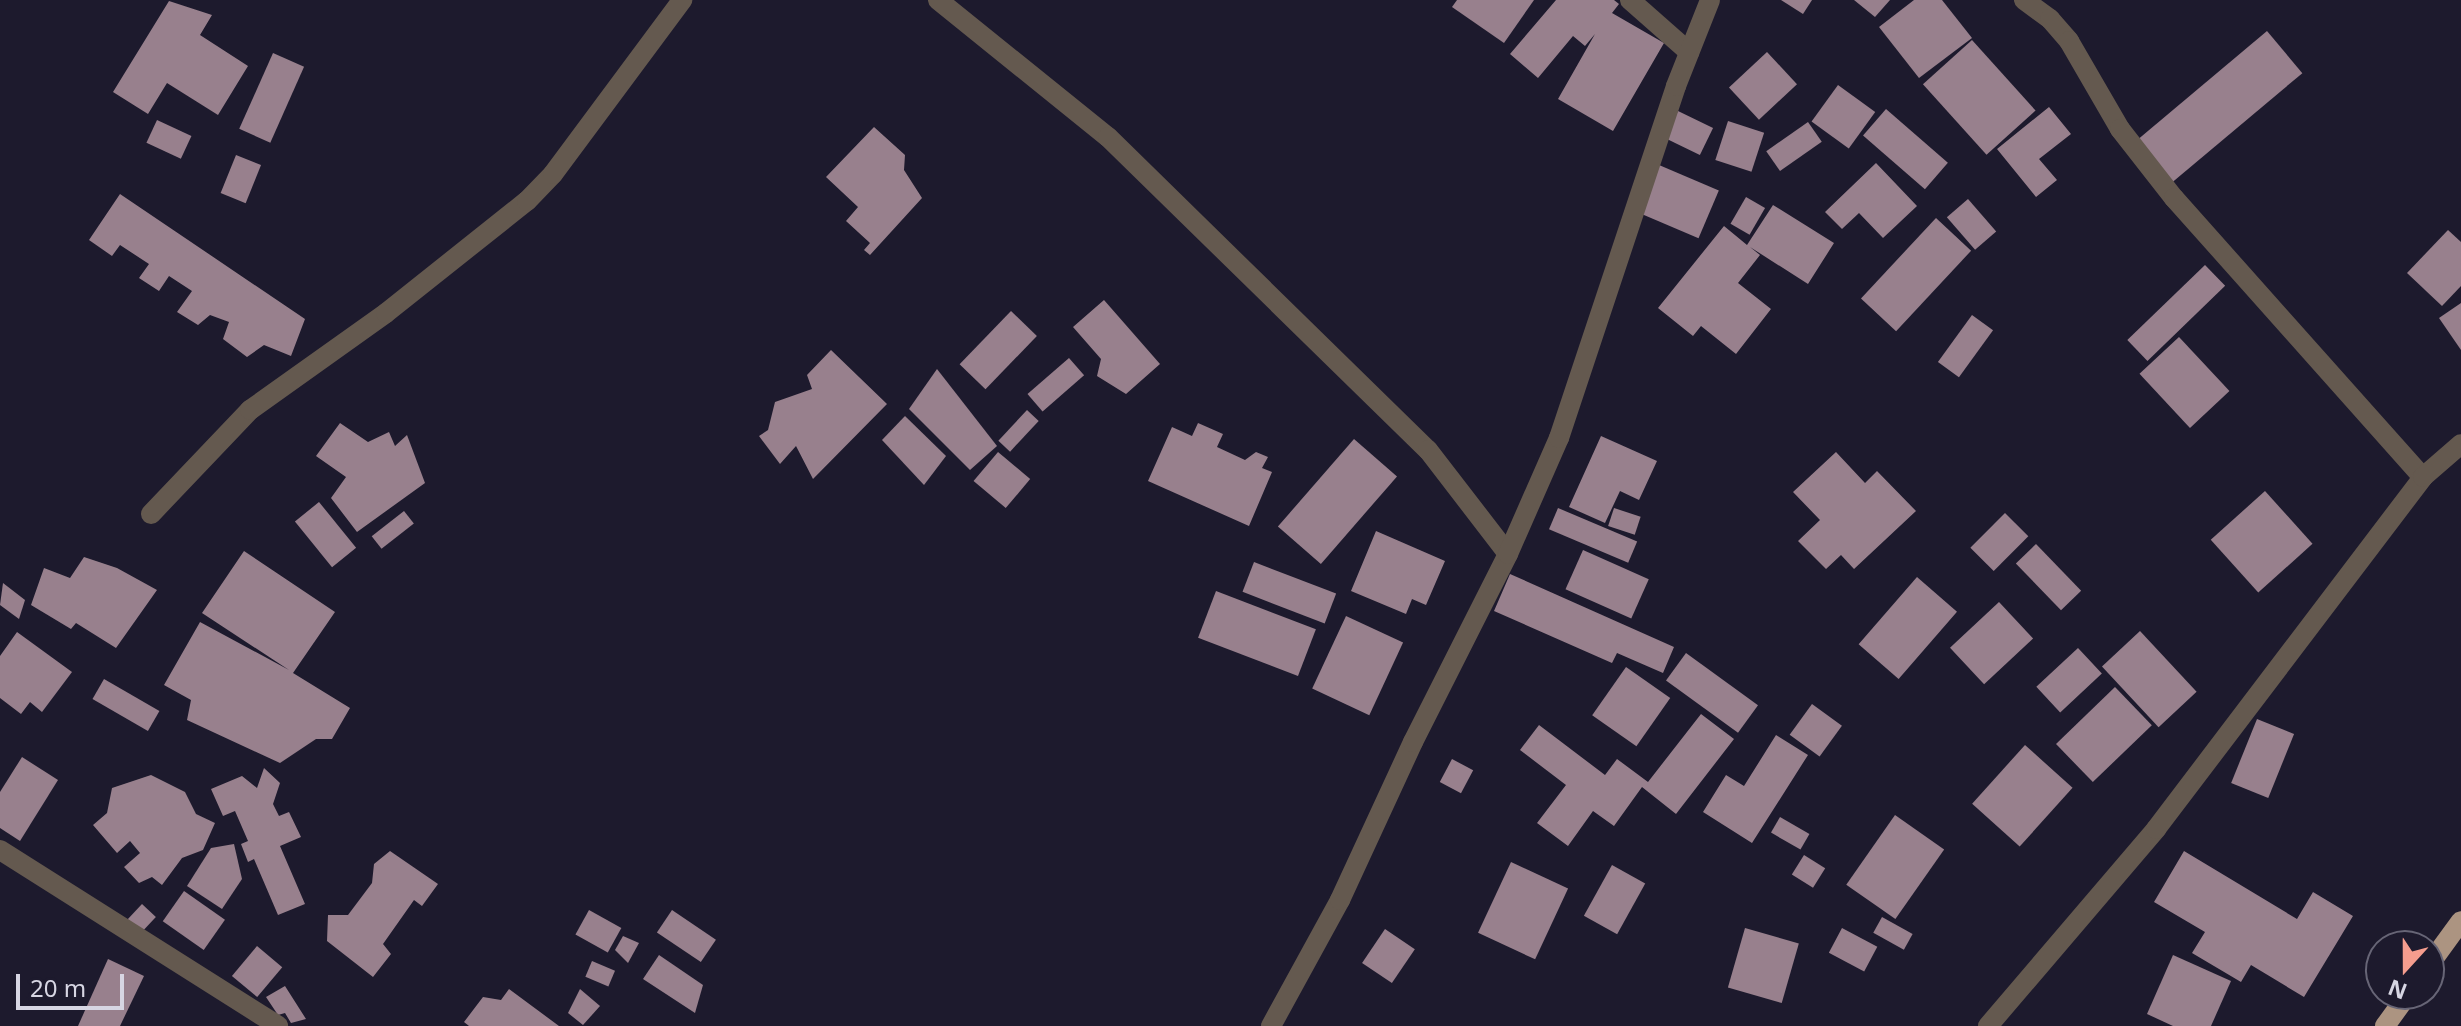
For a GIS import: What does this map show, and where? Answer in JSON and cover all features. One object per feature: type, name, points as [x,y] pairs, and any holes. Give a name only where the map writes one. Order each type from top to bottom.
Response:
[{"type":"main road","points":[[2445,943],[2461,921]]},
{"type":"street","points":[[151,514],[250,410],[386,313],[527,201],[553,174],[682,0]]},
{"type":"street","points":[[938,0],[1108,137],[1428,450],[1508,554]]},
{"type":"street","points":[[1630,0],[1689,52]]},
{"type":"street","points":[[1271,1026],[1340,900],[1413,742],[1508,554],[1559,438],[1689,52],[1710,0]]},
{"type":"street","points":[[2024,0],[2050,19],[2069,41],[2120,129],[2174,198],[2423,477]]},
{"type":"street","points":[[1988,1026],[2156,829],[2423,477],[2461,444]]},
{"type":"street","points":[[0,850],[278,1026]]},
{"type":"building","points":[[1457,0],[1534,0],[1504,43],[1452,7]]},
{"type":"building","points":[[1556,0],[1614,0],[1619,4],[1612,13],[1664,43],[1613,131],[1558,99],[1595,34],[1585,46],[1573,36],[1538,78],[1510,54]]},
{"type":"building","points":[[1781,0],[1812,0],[1803,14]]},
{"type":"building","points":[[1854,0],[1890,0],[1875,17]]},
{"type":"building","points":[[1914,0],[1942,0],[1972,38],[1919,78],[1879,27]]},
{"type":"building","points":[[169,1],[212,15],[200,35],[248,66],[218,115],[167,83],[148,114],[113,92]]},
{"type":"building","points":[[2267,31],[2302,73],[2173,182],[2138,140]]},
{"type":"building","points":[[1972,40],[2036,111],[1987,155],[1923,84]]},
{"type":"building","points":[[1767,52],[1797,84],[1759,120],[1729,87]]},
{"type":"building","points":[[273,53],[304,67],[270,143],[239,129]]},
{"type":"building","points":[[1838,85],[1875,112],[1849,148],[1812,121]]},
{"type":"building","points":[[2049,107],[2071,134],[2039,159],[2057,180],[2036,197],[1997,149]]},
{"type":"building","points":[[1886,109],[1948,163],[1925,189],[1863,135]]},
{"type":"building","points":[[1678,111],[1713,128],[1700,155],[1665,138]]},
{"type":"building","points":[[157,120],[191,136],[181,159],[146,143]]},
{"type":"building","points":[[1728,121],[1764,133],[1751,172],[1715,160]]},
{"type":"building","points":[[1808,122],[1822,142],[1780,171],[1766,151]]},
{"type":"building","points":[[874,127],[905,155],[904,170],[922,198],[870,255],[864,250],[870,243],[846,221],[858,207],[826,177]]},
{"type":"building","points":[[236,155],[261,165],[246,203],[221,193]]},
{"type":"building","points":[[1876,163],[1917,206],[1883,238],[1859,213],[1842,229],[1825,212]]},
{"type":"building","points":[[1659,165],[1719,190],[1699,238],[1639,213]]},
{"type":"building","points":[[120,194],[305,319],[291,356],[264,345],[247,357],[223,339],[229,322],[210,315],[198,325],[177,312],[192,291],[169,276],[159,291],[139,278],[149,264],[120,245],[112,256],[89,240]]},
{"type":"building","points":[[1746,197],[1765,208],[1750,235],[1730,224]]},
{"type":"building","points":[[1968,199],[1996,231],[1975,250],[1947,217]]},
{"type":"building","points":[[1773,205],[1834,243],[1808,284],[1750,247],[1760,255],[1738,283],[1771,309],[1736,354],[1701,326],[1693,336],[1658,308],[1724,226],[1747,245]]},
{"type":"building","points":[[1936,218],[1971,251],[1896,331],[1861,298]]},
{"type":"building","points":[[2448,230],[2461,242],[2461,286],[2442,306],[2407,273]]},
{"type":"building","points":[[2205,265],[2225,286],[2147,361],[2127,340]]},
{"type":"building","points":[[1104,300],[1160,364],[1126,394],[1097,376],[1101,359],[1073,327]]},
{"type":"building","points":[[2461,303],[2461,350],[2439,318]]},
{"type":"building","points":[[1011,311],[1037,336],[985,389],[960,364]]},
{"type":"building","points":[[1972,315],[1993,330],[1959,377],[1938,362]]},
{"type":"building","points":[[2179,337],[2229,391],[2190,428],[2140,374]]},
{"type":"building","points":[[831,350],[887,404],[813,479],[796,446],[780,464],[759,436],[768,430],[775,402],[812,389],[807,375]]},
{"type":"building","points":[[1069,358],[1084,375],[1043,411],[1027,394]]},
{"type":"building","points":[[937,369],[997,446],[970,470],[909,409]]},
{"type":"building","points":[[1027,410],[1039,421],[1010,452],[998,441]]},
{"type":"building","points":[[905,416],[946,456],[924,485],[882,440]]},
{"type":"building","points":[[340,423],[368,442],[389,432],[395,446],[407,435],[425,483],[357,532],[331,498],[346,477],[316,456]]},
{"type":"building","points":[[1198,423],[1223,434],[1217,447],[1245,460],[1256,452],[1268,457],[1262,468],[1272,472],[1249,526],[1148,481],[1172,427],[1192,436]]},
{"type":"building","points":[[1601,436],[1657,461],[1639,500],[1620,491],[1605,523],[1569,507]]},
{"type":"building","points":[[1354,439],[1397,476],[1321,564],[1278,527]]},
{"type":"building","points":[[998,452],[1030,479],[1006,508],[974,481]]},
{"type":"building","points":[[1836,452],[1865,483],[1877,471],[1916,511],[1854,569],[1841,555],[1826,569],[1798,541],[1820,520],[1793,492]]},
{"type":"building","points":[[2265,491],[2313,544],[2258,593],[2211,540]]},
{"type":"building","points":[[319,502],[356,548],[332,567],[295,522]]},
{"type":"building","points":[[1558,508],[1637,542],[1628,563],[1549,529]]},
{"type":"building","points":[[1614,508],[1641,517],[1635,535],[1608,526]]},
{"type":"building","points":[[404,511],[414,524],[382,549],[372,536]]},
{"type":"building","points":[[2005,513],[2028,536],[1994,571],[1970,548]]},
{"type":"building","points":[[1376,531],[1445,561],[1426,605],[1412,599],[1406,614],[1351,591]]},
{"type":"building","points":[[2036,544],[2081,591],[2061,610],[2016,563]]},
{"type":"building","points":[[1583,550],[1649,579],[1631,619],[1566,589]]},
{"type":"building","points":[[244,551],[335,612],[293,673],[350,708],[332,739],[316,739],[280,763],[187,720],[191,700],[164,685],[200,622],[289,670],[202,613]]},
{"type":"building","points":[[84,557],[117,568],[157,590],[116,648],[76,623],[71,629],[31,605],[44,568],[70,578]]},
{"type":"building","points":[[1254,562],[1336,594],[1325,623],[1243,592]]},
{"type":"building","points":[[1510,574],[1674,647],[1663,673],[1617,653],[1612,663],[1494,611]]},
{"type":"building","points":[[1917,577],[1957,612],[1899,679],[1859,644]]},
{"type":"building","points":[[3,583],[25,600],[19,619],[0,605]]},
{"type":"building","points":[[1216,591],[1316,629],[1298,676],[1198,638]]},
{"type":"building","points":[[1999,602],[2033,639],[1984,684],[1950,648]]},
{"type":"building","points":[[1346,616],[1403,643],[1369,715],[1312,689]]},
{"type":"building","points":[[2140,631],[2197,692],[2159,727],[2102,666]]},
{"type":"building","points":[[17,632],[72,672],[42,712],[30,702],[21,714],[0,698],[0,656]]},
{"type":"building","points":[[2078,648],[2102,674],[2060,712],[2036,687]]},
{"type":"building","points":[[1686,653],[1758,705],[1738,733],[1666,681]]},
{"type":"building","points":[[1626,667],[1670,698],[1636,746],[1592,715]]},
{"type":"building","points":[[104,679],[159,711],[148,731],[92,699]]},
{"type":"building","points":[[2115,687],[2152,725],[2093,782],[2056,744]]},
{"type":"building","points":[[1812,704],[1842,726],[1820,756],[1790,735]]},
{"type":"building","points":[[1701,714],[1734,739],[1676,814],[1642,787],[1614,826],[1593,811],[1568,846],[1537,823],[1566,785],[1520,750],[1539,725],[1605,775],[1617,759],[1648,782]]},
{"type":"building","points":[[2257,719],[2294,734],[2268,798],[2231,783]]},
{"type":"building","points":[[1776,735],[1808,755],[1752,843],[1703,812],[1726,775],[1744,786]]},
{"type":"building","points":[[2025,745],[2073,788],[2020,847],[1972,804]]},
{"type":"building","points":[[22,757],[58,780],[20,841],[0,828],[0,792]]},
{"type":"building","points":[[1452,759],[1473,770],[1461,793],[1440,782]]},
{"type":"building","points":[[264,768],[280,783],[273,804],[279,816],[289,812],[301,837],[280,846],[305,904],[278,915],[254,859],[248,862],[241,844],[248,841],[235,811],[223,816],[211,789],[242,776],[257,788]]},
{"type":"building","points":[[151,775],[185,792],[196,814],[215,823],[203,850],[182,858],[162,885],[152,877],[139,883],[124,867],[140,853],[130,841],[117,853],[93,825],[107,813],[112,788]]},
{"type":"building","points":[[1895,815],[1944,849],[1895,919],[1846,885]]},
{"type":"building","points":[[1780,817],[1809,834],[1800,850],[1771,833]]},
{"type":"building","points":[[234,844],[242,879],[222,909],[187,886],[211,848]]},
{"type":"building","points":[[390,851],[438,884],[422,906],[414,900],[383,944],[391,954],[373,977],[327,941],[328,915],[348,915],[372,883],[374,864]]},
{"type":"building","points":[[2184,851],[2297,919],[2313,892],[2353,916],[2304,997],[2251,965],[2241,982],[2192,953],[2205,932],[2154,902]]},
{"type":"building","points":[[1804,855],[1825,868],[1813,888],[1792,875]]},
{"type":"building","points":[[1511,862],[1568,889],[1535,959],[1478,933]]},
{"type":"building","points":[[1612,865],[1645,883],[1617,934],[1584,916]]},
{"type":"building","points":[[184,891],[225,920],[204,950],[163,921]]},
{"type":"building","points":[[142,904],[156,917],[142,932],[128,919]]},
{"type":"building","points":[[589,910],[621,928],[608,952],[575,934]]},
{"type":"building","points":[[672,910],[716,940],[701,962],[657,932]]},
{"type":"building","points":[[1882,917],[1913,934],[1904,950],[1873,933]]},
{"type":"building","points":[[1745,928],[1799,943],[1782,1003],[1728,988]]},
{"type":"building","points":[[1842,928],[1877,947],[1864,972],[1829,953]]},
{"type":"building","points":[[1385,929],[1415,949],[1392,983],[1362,963]]},
{"type":"building","points":[[623,936],[639,943],[628,963],[615,950]]},
{"type":"building","points":[[257,946],[282,967],[257,997],[232,976]]},
{"type":"building","points":[[659,955],[703,985],[695,1013],[643,979]]},
{"type":"building","points":[[2173,955],[2231,981],[2211,1026],[2173,1026],[2147,1014]]},
{"type":"building","points":[[108,959],[144,976],[120,1026],[78,1026]]},
{"type":"building","points":[[592,961],[615,971],[608,986],[585,977]]},
{"type":"building","points":[[285,986],[306,1019],[291,1023],[285,1013],[278,1015],[266,997]]},
{"type":"building","points":[[509,989],[559,1026],[469,1026],[464,1022],[483,997],[501,1000]]},
{"type":"building","points":[[580,989],[600,1006],[583,1025],[568,1013]]}]
